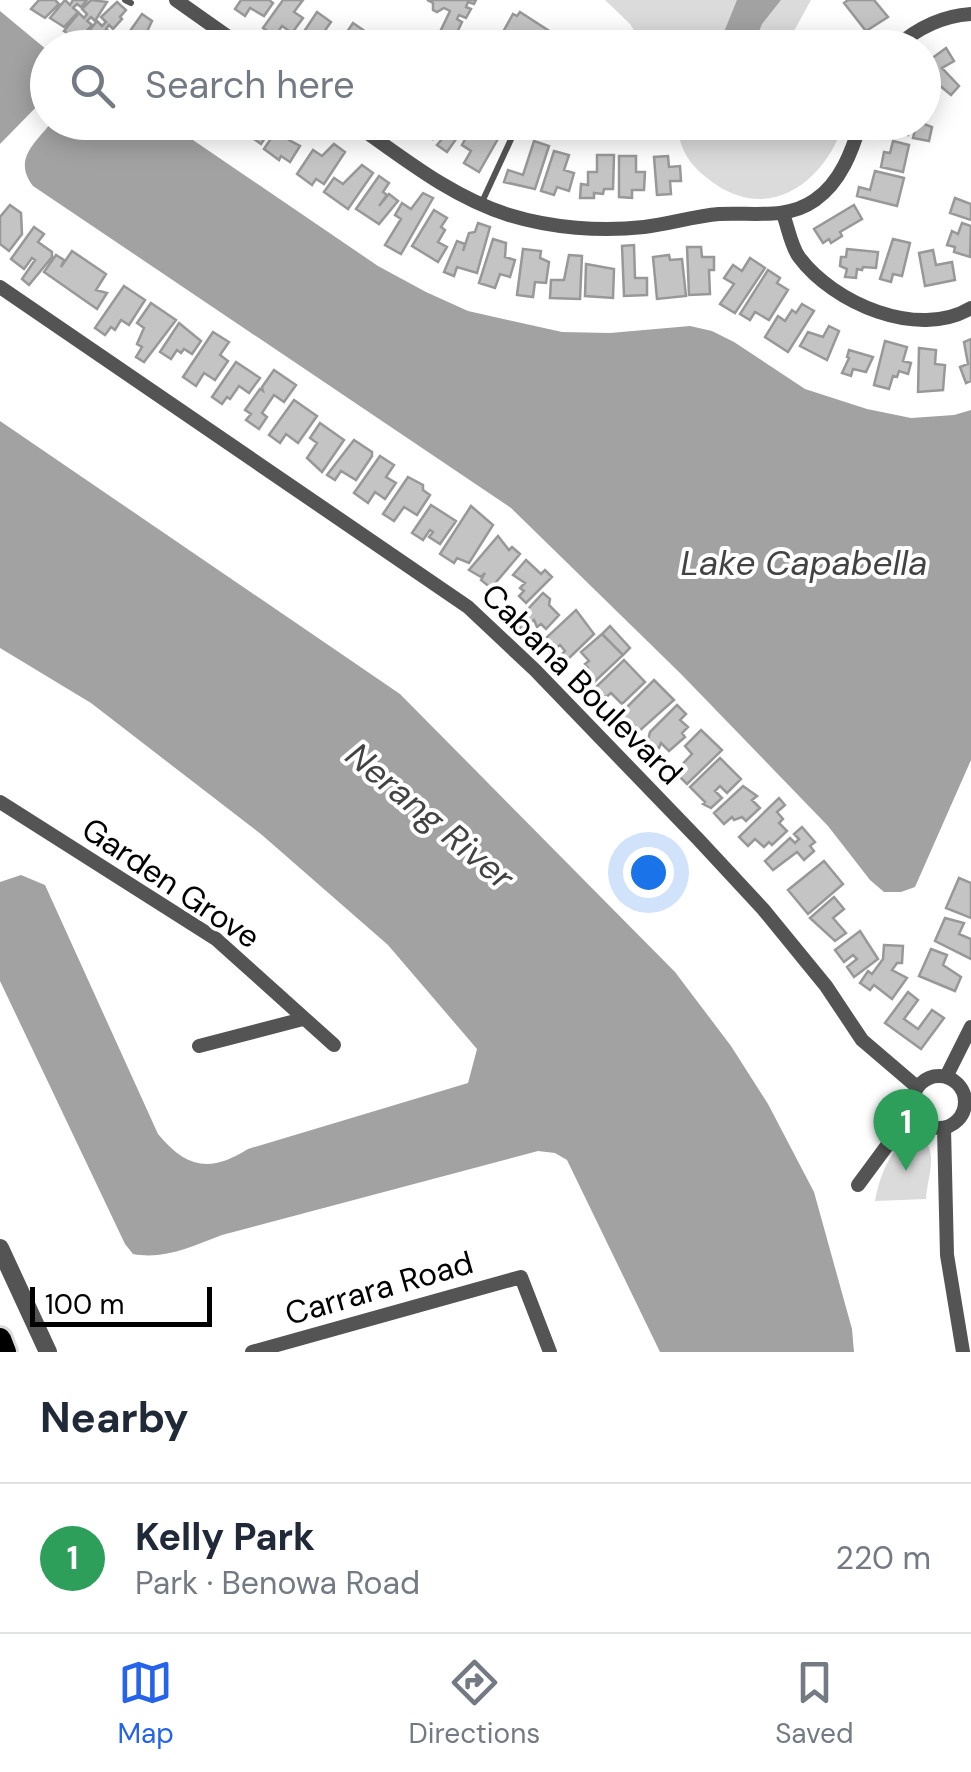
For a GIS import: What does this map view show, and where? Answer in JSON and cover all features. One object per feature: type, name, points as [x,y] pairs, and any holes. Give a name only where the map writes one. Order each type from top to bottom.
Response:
[{"type":"main road","points":[[0,1339],[6,1352]]},
{"type":"street","points":[[176,0],[218,30]]},
{"type":"street","points":[[920,30],[945,8],[971,14]]},
{"type":"street","points":[[377,140],[434,180],[481,204],[509,215],[564,227],[642,227],[718,214],[783,214],[816,200],[842,172],[854,140]]},
{"type":"street","points":[[783,214],[797,255],[833,292],[892,315],[927,321],[960,315],[971,308]]},
{"type":"street","name":"Cabana Boulevard","points":[[0,287],[468,607],[536,670],[763,908],[826,986],[862,1040],[917,1086]]},
{"type":"street","name":"Garden Grove","points":[[0,802],[216,939],[334,1045]]},
{"type":"street","points":[[200,1046],[303,1019]]},
{"type":"street","points":[[946,1077],[971,1026]]},
{"type":"street","points":[[946,1077],[963,1092],[968,1111],[952,1125],[930,1126],[918,1117],[913,1100],[917,1086],[928,1078],[946,1077]]},
{"type":"street","points":[[858,1185],[903,1124],[918,1117]]},
{"type":"street","points":[[944,1128],[948,1254],[963,1352]]},
{"type":"street","points":[[0,1248],[48,1352]]},
{"type":"street","name":"Carrara Road","points":[[252,1352],[522,1277],[550,1352]]},
{"type":"lane","points":[[481,204],[511,140]]},
{"type":"shaded area","points":[[605,0],[811,0],[794,30],[634,30]]},
{"type":"shaded area","points":[[681,140],[837,140],[812,176],[778,196],[759,199],[739,196],[718,186],[685,153]]},
{"type":"shaded area","points":[[916,1136],[922,1137],[930,1150],[926,1199],[875,1201],[893,1154]]},
{"type":"water","points":[[737,0],[781,0],[760,30],[725,30]]},
{"type":"water","points":[[0,11],[30,36],[30,113],[0,144]]},
{"type":"water","name":"Lake Capabella","points":[[37,140],[193,140],[378,266],[468,311],[562,332],[610,333],[690,326],[734,342],[805,389],[867,409],[911,418],[971,410],[971,760],[915,887],[884,892],[870,880],[828,826],[681,674],[511,508],[33,186],[27,177],[25,160]]},
{"type":"water","name":"Nerang River","points":[[0,421],[400,694],[675,972],[731,1046],[768,1104],[814,1192],[852,1329],[854,1352],[660,1352],[567,1160],[555,1153],[538,1151],[222,1235],[178,1251],[133,1254],[0,981],[0,882],[21,875],[45,885],[158,1134],[189,1160],[222,1162],[248,1149],[468,1083],[477,1049],[388,945],[262,835],[91,703],[0,648]]},
{"type":"building","points":[[39,0],[55,0],[59,4],[45,18],[31,9]]},
{"type":"building","points":[[65,0],[70,5],[73,0],[87,0],[81,7],[77,4],[73,8],[78,12],[64,27],[50,18]]},
{"type":"building","points":[[91,0],[107,2],[95,21],[91,17],[87,21],[92,25],[87,30],[65,30],[79,13],[84,18],[87,14],[82,9]]},
{"type":"building","points":[[241,0],[273,3],[264,16],[250,8],[245,16],[235,9]]},
{"type":"building","points":[[283,0],[303,0],[294,12],[303,18],[294,30],[282,26],[279,30],[263,28]]},
{"type":"building","points":[[427,0],[476,0],[474,4],[468,2],[466,7],[471,9],[466,18],[459,15],[457,19],[462,22],[458,30],[441,30],[450,11],[444,8],[437,12]]},
{"type":"building","points":[[874,0],[888,17],[865,30],[844,3]]},
{"type":"building","points":[[117,2],[126,10],[113,29],[109,25],[107,30],[90,30],[97,21],[102,26],[106,22],[101,17]]},
{"type":"building","points":[[317,12],[331,22],[325,30],[305,30]]},
{"type":"building","points":[[520,12],[548,30],[504,30],[513,14],[517,16]]},
{"type":"building","points":[[142,14],[152,21],[148,30],[131,30]]},
{"type":"building","points":[[946,48],[954,61],[942,68],[959,86],[951,95],[941,87],[941,52]]},
{"type":"building","points":[[270,140],[289,140],[300,146],[290,162],[281,156],[279,160],[264,149]]},
{"type":"building","points":[[441,140],[455,140],[447,152],[437,145]]},
{"type":"building","points":[[465,140],[497,140],[479,172],[464,163],[471,151],[462,145]]},
{"type":"building","points":[[534,141],[549,146],[535,189],[504,182],[508,170],[523,175]]},
{"type":"building","points":[[893,141],[909,145],[903,172],[881,167],[884,152],[890,153]]},
{"type":"building","points":[[334,144],[345,152],[324,184],[316,179],[312,185],[297,174],[313,150],[322,156]]},
{"type":"building","points":[[554,151],[569,155],[564,170],[574,173],[569,191],[557,187],[554,195],[541,191]]},
{"type":"building","points":[[597,155],[614,155],[613,189],[594,193],[594,198],[580,198],[581,184],[588,185],[588,172],[597,172]]},
{"type":"building","points":[[619,156],[636,156],[636,172],[645,172],[644,190],[632,190],[632,198],[619,197]]},
{"type":"building","points":[[668,156],[669,167],[680,166],[681,181],[670,181],[671,194],[657,195],[654,157]]},
{"type":"building","points":[[362,165],[373,173],[348,209],[324,192],[334,178],[343,184]]},
{"type":"building","points":[[875,171],[904,178],[897,206],[857,196],[859,187],[870,190]]},
{"type":"building","points":[[379,176],[389,183],[379,206],[389,194],[398,201],[379,224],[356,209]]},
{"type":"building","points":[[423,193],[433,198],[401,254],[385,245],[401,219],[395,215],[402,203],[411,209]]},
{"type":"building","points":[[955,198],[971,204],[971,220],[950,213]]},
{"type":"building","points":[[10,205],[21,213],[22,234],[9,251],[0,244],[0,217]]},
{"type":"building","points":[[854,205],[862,219],[840,232],[842,236],[831,243],[829,239],[823,243],[814,229]]},
{"type":"building","points":[[434,210],[447,218],[438,242],[447,247],[438,262],[412,246]]},
{"type":"building","points":[[478,223],[490,227],[477,273],[457,267],[454,276],[444,272],[457,241],[465,244],[463,251],[469,233],[475,232]]},
{"type":"building","points":[[962,223],[971,226],[970,257],[947,245],[952,231],[958,234]]},
{"type":"building","points":[[34,227],[44,234],[38,242],[52,252],[52,257],[29,285],[22,279],[35,260],[32,258],[24,269],[11,259]]},
{"type":"building","points":[[493,239],[506,243],[505,257],[515,260],[510,277],[500,274],[495,288],[479,283]]},
{"type":"building","points":[[893,239],[910,243],[902,276],[893,274],[891,282],[880,279]]},
{"type":"building","points":[[634,245],[635,278],[647,278],[647,295],[624,296],[622,246]]},
{"type":"building","points":[[687,247],[701,247],[702,257],[714,257],[714,270],[709,270],[710,294],[689,295]]},
{"type":"building","points":[[523,249],[541,251],[540,258],[549,262],[546,283],[535,282],[533,297],[517,295]]},
{"type":"building","points":[[847,249],[878,252],[876,268],[863,267],[857,269],[856,278],[845,277],[847,269],[840,266]]},
{"type":"building","points":[[933,250],[936,265],[952,262],[955,280],[925,286],[919,253]]},
{"type":"building","points":[[72,251],[106,274],[96,290],[107,293],[97,309],[44,272],[56,255],[64,260],[61,267]]},
{"type":"building","points":[[569,255],[582,256],[580,299],[550,298],[551,280],[564,280]]},
{"type":"building","points":[[669,255],[670,260],[682,259],[686,296],[657,299],[653,257]]},
{"type":"building","points":[[750,258],[765,268],[735,313],[720,304],[734,284],[724,278],[733,265],[742,271]]},
{"type":"building","points":[[586,264],[614,269],[613,298],[585,296]]},
{"type":"building","points":[[768,270],[788,290],[769,320],[755,312],[750,320],[740,314]]},
{"type":"building","points":[[124,286],[145,300],[129,325],[121,320],[115,330],[111,327],[105,335],[95,328]]},
{"type":"building","points":[[151,303],[176,320],[144,362],[136,357],[142,347],[137,344],[144,328],[137,323]]},
{"type":"building","points":[[802,304],[814,311],[788,352],[765,337],[778,316],[785,321]]},
{"type":"building","points":[[179,323],[201,341],[192,354],[177,350],[171,359],[160,352]]},
{"type":"building","points":[[829,326],[839,331],[827,360],[800,346],[808,332],[823,337]]},
{"type":"building","points":[[213,332],[229,342],[220,355],[228,361],[215,380],[204,373],[196,386],[183,377]]},
{"type":"building","points":[[971,339],[971,381],[966,383],[960,367],[968,364],[964,342]]},
{"type":"building","points":[[885,341],[907,347],[903,361],[911,363],[908,374],[899,371],[897,377],[893,376],[889,389],[874,385]]},
{"type":"building","points":[[919,348],[936,350],[935,364],[945,365],[943,390],[918,392]]},
{"type":"building","points":[[849,350],[873,357],[866,372],[853,369],[851,376],[842,373]]},
{"type":"building","points":[[236,362],[260,378],[249,393],[239,386],[222,404],[212,397]]},
{"type":"building","points":[[274,370],[296,385],[284,402],[274,395],[262,413],[267,417],[259,429],[246,420],[251,414],[245,410],[260,389],[263,391]]},
{"type":"building","points":[[294,400],[317,416],[298,443],[286,434],[280,443],[269,435]]},
{"type":"building","points":[[320,423],[344,440],[322,472],[307,458],[317,443],[310,438]]},
{"type":"building","points":[[354,440],[372,456],[356,480],[341,471],[335,480],[327,475]]},
{"type":"building","points":[[380,456],[394,465],[386,477],[396,483],[385,499],[375,492],[368,503],[354,493]]},
{"type":"building","points":[[408,477],[423,485],[430,495],[417,515],[404,507],[394,521],[383,514]]},
{"type":"building","points":[[431,505],[456,521],[440,544],[429,537],[433,532],[430,530],[423,540],[412,533]]},
{"type":"building","points":[[471,506],[493,525],[469,563],[457,558],[454,563],[440,554]]},
{"type":"building","points":[[498,536],[509,550],[512,547],[520,554],[491,588],[481,580],[485,573],[481,577],[469,570]]},
{"type":"building","points":[[526,560],[541,574],[545,570],[552,577],[526,603],[519,596],[525,583],[513,575]]},
{"type":"building","points":[[543,593],[559,615],[546,629],[541,624],[537,627],[534,620],[522,629],[515,623]]},
{"type":"building","points":[[576,610],[594,634],[567,660],[561,655],[565,651],[560,645],[555,649],[545,639]]},
{"type":"building","points":[[610,626],[630,648],[623,655],[602,634]]},
{"type":"building","points":[[602,634],[623,655],[590,686],[580,675],[589,661],[581,652]]},
{"type":"building","points":[[624,660],[645,682],[622,704],[611,693],[605,698],[595,688]]},
{"type":"building","points":[[654,680],[674,700],[638,732],[619,715]]},
{"type":"building","points":[[677,705],[686,714],[680,720],[688,727],[682,733],[685,737],[669,751],[661,743],[659,748],[647,744],[650,732]]},
{"type":"building","points":[[701,730],[722,750],[687,784],[675,772],[692,754],[685,746]]},
{"type":"building","points":[[720,758],[741,779],[727,793],[720,786],[715,791],[722,798],[711,808],[690,787]]},
{"type":"building","points":[[743,786],[757,796],[752,800],[760,808],[746,821],[732,817],[724,824],[714,813]]},
{"type":"building","points":[[779,798],[785,805],[777,812],[783,819],[779,823],[787,831],[772,845],[769,842],[764,847],[755,839],[748,846],[739,837]]},
{"type":"building","points":[[802,827],[815,842],[810,846],[814,851],[804,860],[797,852],[773,870],[765,861],[790,838],[795,843],[799,839],[794,834]]},
{"type":"building","points":[[824,861],[843,884],[808,914],[788,890]]},
{"type":"building","points":[[959,878],[971,883],[971,918],[946,908]]},
{"type":"building","points":[[834,897],[844,909],[833,918],[846,933],[835,941],[810,918]]},
{"type":"building","points":[[945,918],[964,923],[959,934],[971,939],[971,959],[935,941]]},
{"type":"building","points":[[860,931],[878,959],[854,977],[847,967],[857,959],[853,955],[844,962],[835,950]]},
{"type":"building","points":[[884,945],[903,946],[902,963],[892,970],[907,978],[892,999],[874,985],[870,990],[860,983],[883,959]]},
{"type":"building","points":[[931,949],[947,955],[943,965],[961,977],[955,991],[919,976]]},
{"type":"building","points":[[908,992],[918,1000],[904,1019],[918,1029],[932,1010],[944,1018],[921,1049],[885,1023]]},
{"type":"place","name":"Kelly Park","points":[[906,1171]]}]
